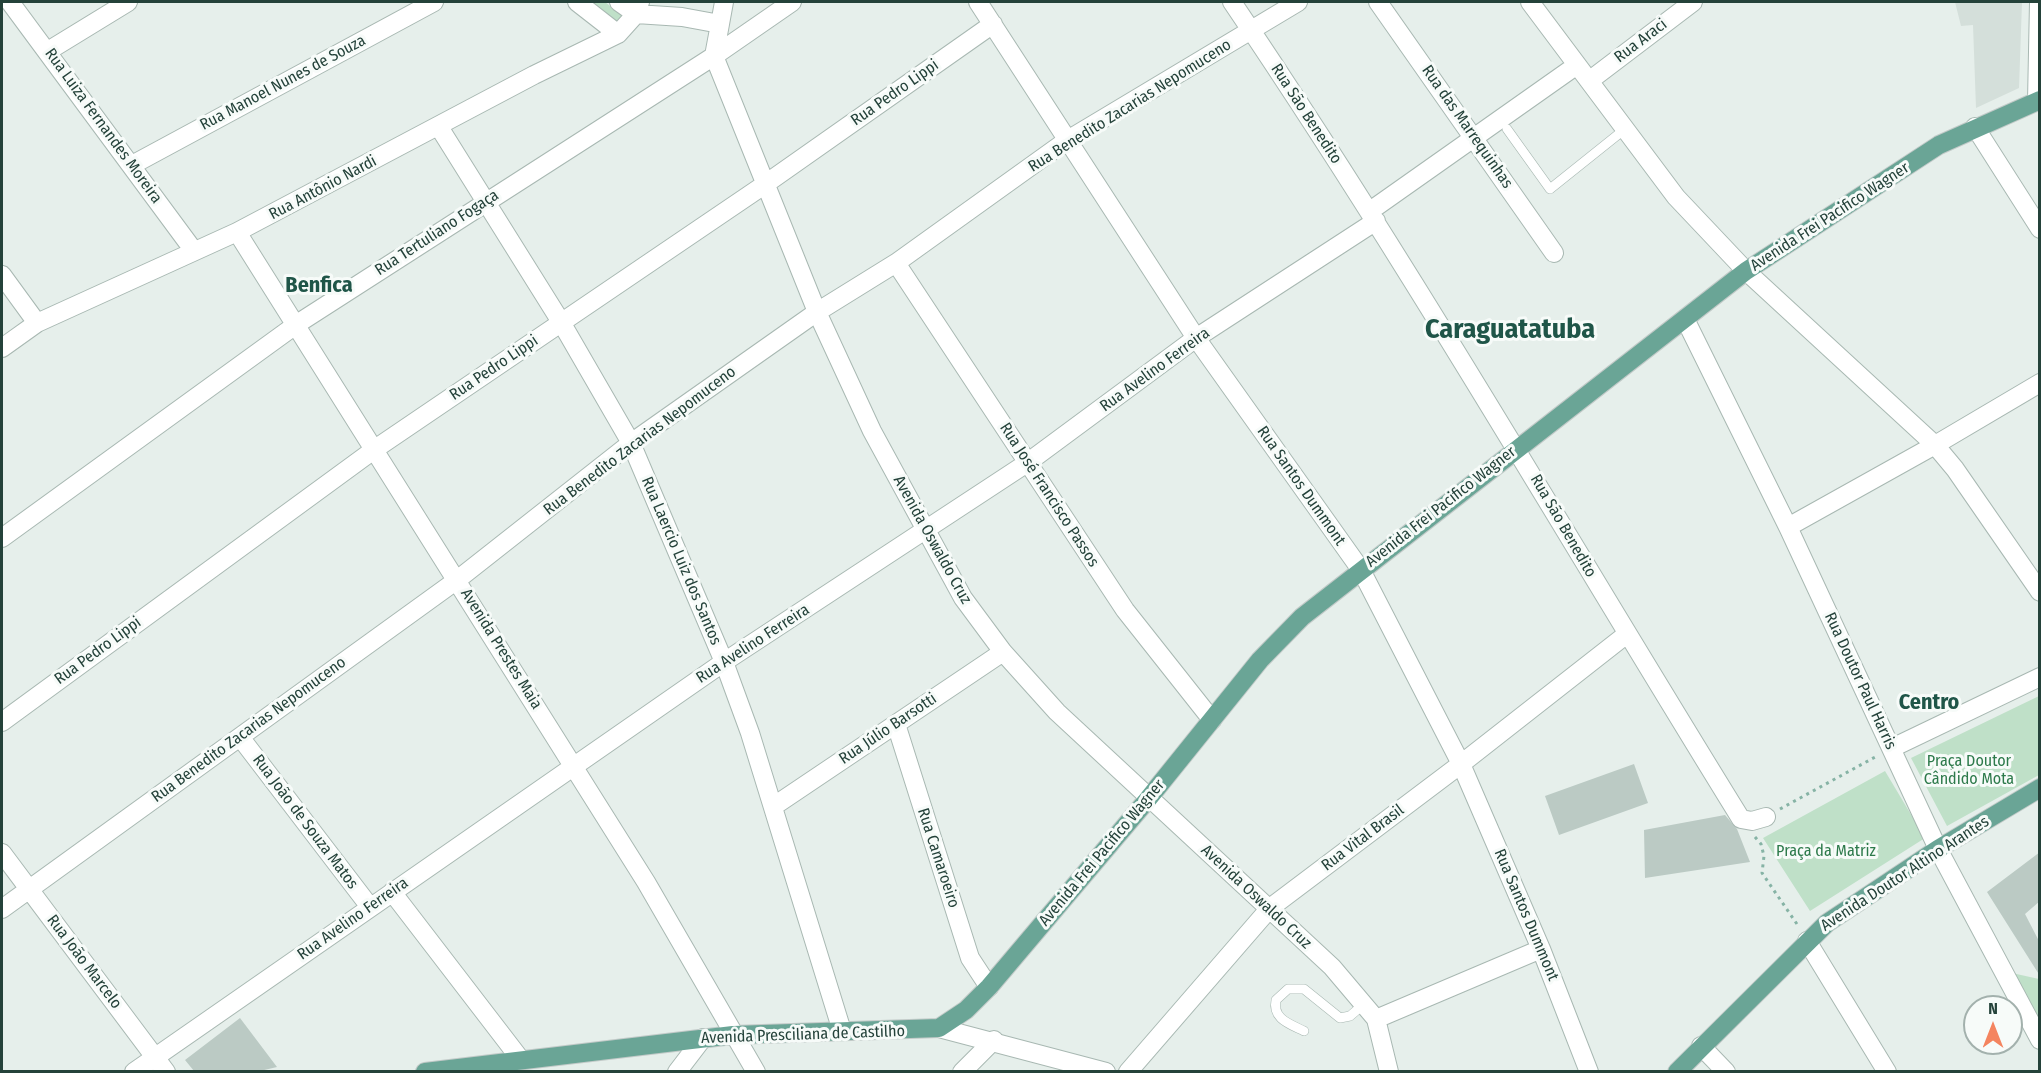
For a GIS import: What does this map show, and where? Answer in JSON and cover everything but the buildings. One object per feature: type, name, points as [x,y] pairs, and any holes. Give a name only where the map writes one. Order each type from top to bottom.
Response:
[{"type":"main road","name":"Avenida Frei Pacifico Wagner","points":[[939,1028],[966,1010],[989,987],[1148,799],[1260,660],[1302,617],[1746,272],[1939,145],[1975,127],[2038,101]]},
{"type":"main road","name":"Avenida Doutor Altino Arantes","points":[[1677,1071],[1807,940],[1827,923],[1938,849],[2040,788]]},
{"type":"main road","name":"Avenida Presciliana de Castilho","points":[[424,1071],[461,1069],[733,1035],[939,1028]]},
{"type":"street","name":"Rua Luiza Fernandes Moreira","points":[[10,2],[194,251]]},
{"type":"street","points":[[48,51],[128,2]]},
{"type":"street","name":"Rua Manoel Nunes de Souza","points":[[132,165],[434,2]]},
{"type":"street","points":[[576,2],[618,34]]},
{"type":"street","points":[[619,2],[638,8],[720,24]]},
{"type":"street","points":[[714,56],[724,2]]},
{"type":"street","name":"Rua Tertuliano Fogaça","points":[[2,538],[297,324],[714,56],[792,2]]},
{"type":"street","name":"Rua Santos Dummont","points":[[978,2],[1066,141],[1196,338],[1361,570],[1461,764],[1541,949],[1589,1071]]},
{"type":"street","name":"Rua São Benedito","points":[[1232,2],[1373,216],[1517,448],[1627,634],[1741,819]]},
{"type":"street","name":"Rua Benedito Zacarias Nepomuceno","points":[[2,909],[457,580],[631,443],[817,312],[896,263],[1066,141],[1298,2]]},
{"type":"street","name":"Rua das Marrequinhas","points":[[1378,2],[1475,137],[1554,253]]},
{"type":"street","points":[[1530,2],[1676,197],[1746,272],[1935,444],[2040,592]]},
{"type":"street","name":"Rua Araci","points":[[1589,81],[1693,2]]},
{"type":"street","points":[[2038,2],[2038,101]]},
{"type":"street","name":"Rua Antônio Nardi","points":[[2,348],[37,323],[237,232],[534,75],[618,34],[638,8]]},
{"type":"street","name":"Rua Pedro Lippi","points":[[2,722],[375,449],[764,185],[993,24]]},
{"type":"street","name":"Avenida Oswaldo Cruz","points":[[714,56],[817,312],[872,431],[963,598],[1003,652],[1057,712],[1148,799],[1332,967],[1376,1019],[1389,1071]]},
{"type":"street","name":"Rua Avelino Ferreira","points":[[134,1071],[724,662],[1027,463],[1196,338],[1373,216],[1475,137],[1577,65]]},
{"type":"street","name":"Rua Laercio Luiz dos Santos","points":[[439,127],[561,322],[631,443],[724,662],[774,806],[842,1031]]},
{"type":"street","points":[[1975,127],[2040,229]]},
{"type":"street","name":"Avenida Prestes Maia","points":[[237,232],[646,882],[756,1071]]},
{"type":"street","name":"Rua José Francisco Passos","points":[[896,263],[1125,610],[1212,720]]},
{"type":"street","points":[[2,275],[37,323]]},
{"type":"street","name":"Rua Doutor Paul Harris","points":[[1685,319],[1788,527],[1938,849],[2040,1040]]},
{"type":"street","points":[[1788,527],[2040,383]]},
{"type":"street","name":"Rua Vital Brasil","points":[[1128,1071],[1270,908],[1461,764],[1627,634]]},
{"type":"street","name":"Rua Júlio Barsotti","points":[[774,806],[1003,652]]},
{"type":"street","points":[[1892,748],[2040,677]]},
{"type":"street","name":"Rua Camaroeiro","points":[[896,724],[970,958],[989,987]]},
{"type":"street","name":"Rua João de Souza Matos","points":[[240,736],[370,907]]},
{"type":"street","points":[[1741,819],[1752,821],[1766,817]]},
{"type":"street","name":"Rua João Marcelo","points":[[2,853],[166,1071]]},
{"type":"street","points":[[392,891],[521,1060]]},
{"type":"street","points":[[1807,940],[1887,1071]]},
{"type":"street","points":[[1376,1019],[1541,949]]},
{"type":"street","name":"Avenida Presciliana de Castilho","points":[[939,1028],[994,1040],[1106,1071]]},
{"type":"street","points":[[677,1071],[703,1038]]},
{"type":"street","points":[[962,1071],[994,1040]]},
{"type":"street","points":[[1701,1046],[1726,1071]]},
{"type":"lane","points":[[1507,129],[1550,189],[1626,129]]},
{"type":"lane","points":[[1304,1031],[1282,1020],[1275,1012],[1276,1000],[1288,989],[1304,989],[1340,1018],[1350,1016],[1364,1004]]},
{"type":"path","points":[[1766,817],[1892,748]]},
{"type":"path","points":[[1741,819],[1761,844],[1764,856],[1762,873],[1776,889],[1807,940]]},
{"type":"shaded area","points":[[1955,2],[2022,2],[2019,88],[1976,108],[1973,25],[1961,26]]},
{"type":"green space","points":[[584,2],[605,2],[624,17],[622,27]]},
{"type":"green space","name":"Praça Doutor Cândido Mota","points":[[2039,696],[2039,775],[1947,826],[1911,758]]},
{"type":"green space","name":"Praça da Matriz","points":[[1885,771],[1925,838],[1810,911],[1763,838]]},
{"type":"green space","points":[[2012,973],[2039,979],[2039,1022]]},
{"type":"district","name":"Benfica","points":[[319,286]]},
{"type":"district","name":"Caraguatatuba","points":[[1510,330]]},
{"type":"district","name":"Centro","points":[[1929,703]]}]
